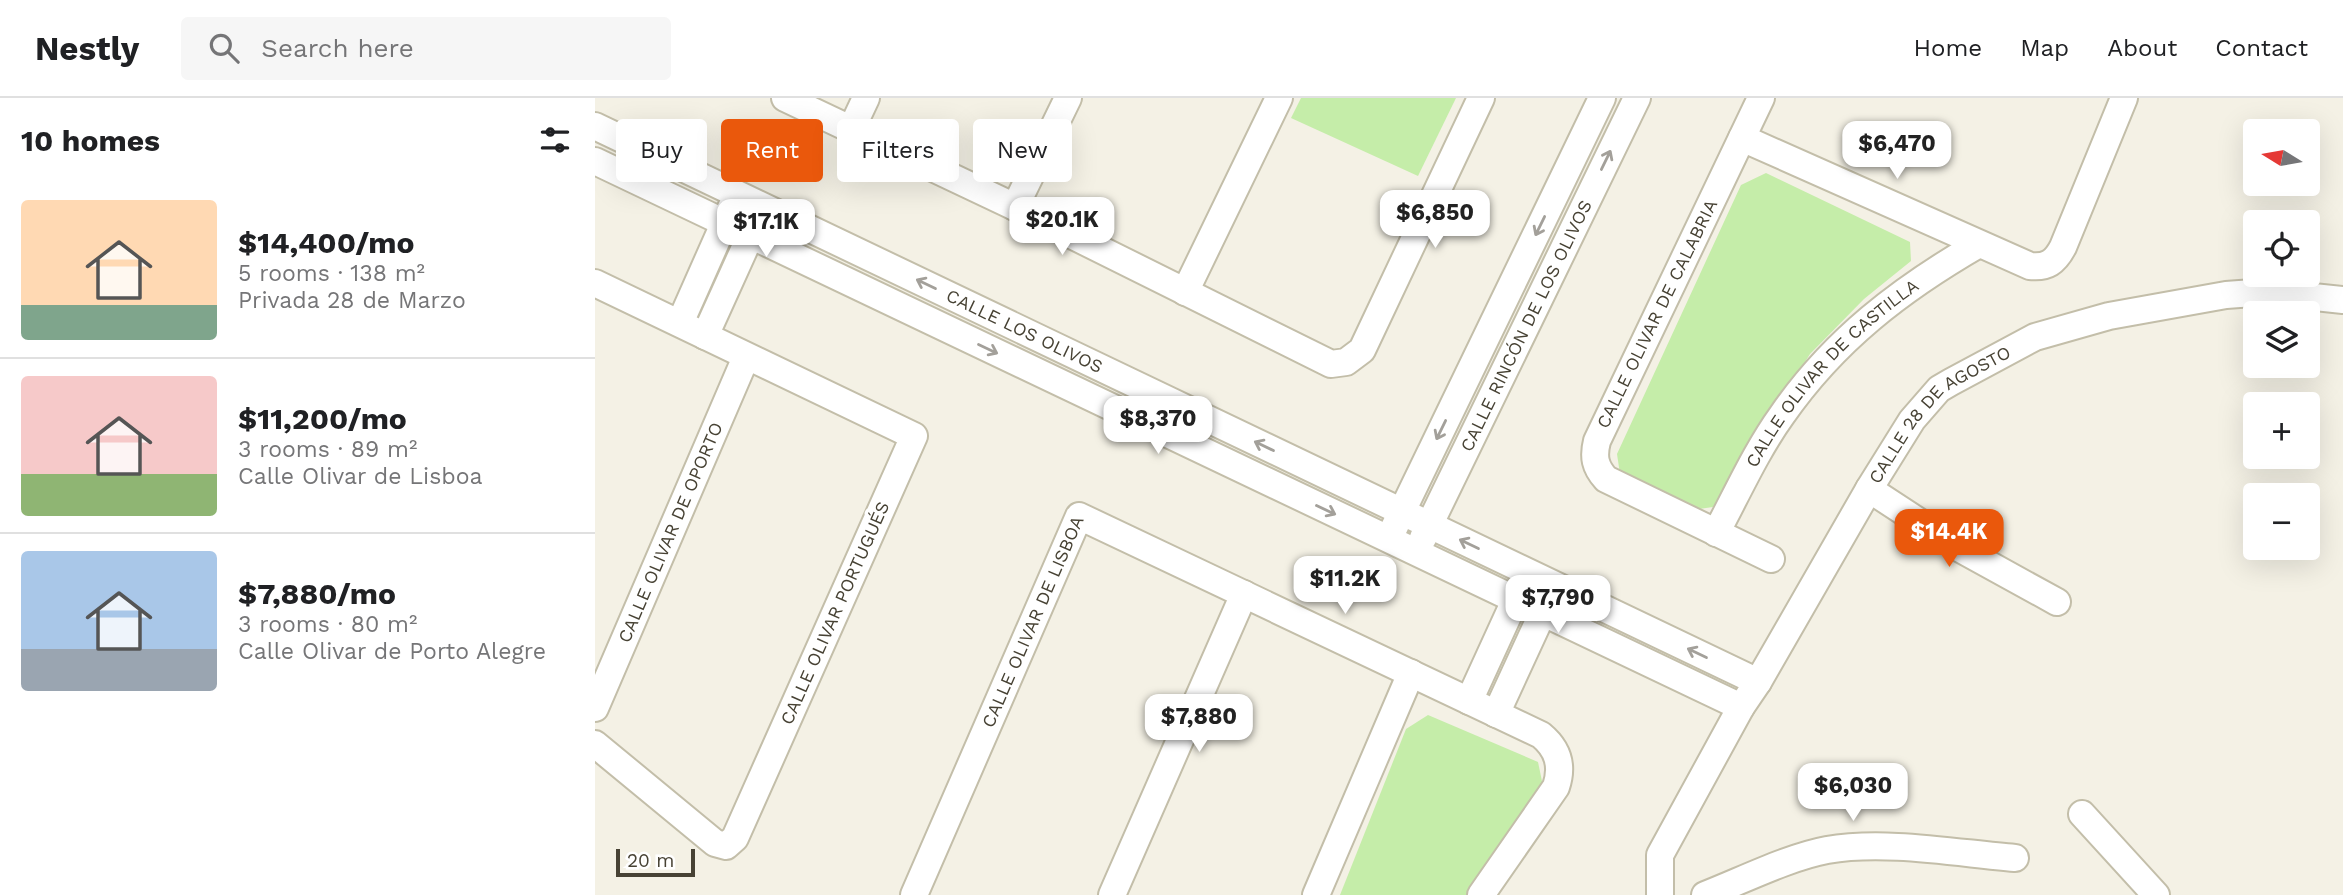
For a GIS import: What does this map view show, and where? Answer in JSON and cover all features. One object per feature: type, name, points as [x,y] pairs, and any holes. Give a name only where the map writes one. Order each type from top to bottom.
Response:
[{"type":"street","points":[[785,98],[837,123]]},
{"type":"street","points":[[856,119],[866,98]]},
{"type":"street","points":[[1015,207],[1068,98]]},
{"type":"street","points":[[1185,292],[1279,98]]},
{"type":"street","points":[[959,181],[1324,361],[1339,364],[1355,358],[1362,350],[1481,98]]},
{"type":"street","name":"CALLE OLIVAR DE CALABRIA","points":[[1761,98],[1594,451],[1598,470],[1606,479],[1770,559]]},
{"type":"street","points":[[1594,101],[1632,109]]},
{"type":"street","name":"CALLE RINCÓN DE LOS OLIVOS","points":[[1389,540],[1594,101]]},
{"type":"street","points":[[1742,138],[1979,244],[2038,267],[2057,259],[2063,247],[2116,101]]},
{"type":"street","name":"CALLE RINCÓN DE LOS OLIVOS","points":[[1416,553],[1632,109]]},
{"type":"street","name":"CALLE LOS OLIVOS","points":[[595,126],[1758,682]]},
{"type":"street","name":"CALLE LOS OLIVOS","points":[[595,161],[1741,708]]},
{"type":"street","points":[[680,323],[738,194]]},
{"type":"street","points":[[705,336],[764,206]]},
{"type":"street","name":"CALLE OLIVAR DE CASTILLA","points":[[1716,533],[1780,418],[1803,385],[1842,344],[1884,306],[1930,272],[1979,244]]},
{"type":"street","name":"CALLE OLIVAR PORTUGUÉS","points":[[595,283],[914,436],[735,838],[726,846],[715,843],[595,744]]},
{"type":"street","name":"CALLE 28 DE AGOSTO","points":[[1660,895],[1660,855],[1741,708],[1869,489],[1913,420],[1940,389],[2035,337],[2109,316],[2226,295],[2267,292],[2343,300]]},
{"type":"street","name":"CALLE OLIVAR DE OPORTO","points":[[595,708],[746,357]]},
{"type":"street","points":[[1869,489],[1959,548],[2057,602]]},
{"type":"street","name":"CALLE OLIVAR DE LISBOA","points":[[914,895],[1079,516],[1496,713],[1549,741],[1557,753],[1560,772],[1556,787],[1481,895]]},
{"type":"street","points":[[1469,701],[1528,572]]},
{"type":"street","points":[[1496,713],[1556,585]]},
{"type":"street","points":[[1112,895],[1244,594]]},
{"type":"street","points":[[1316,895],[1411,673]]},
{"type":"street","points":[[2082,814],[2156,895]]},
{"type":"street","points":[[1705,895],[1809,854],[1842,848],[1877,846],[2015,858]]},
{"type":"green space","points":[[1301,98],[1456,98],[1418,176],[1291,118]]},
{"type":"green space","points":[[1766,173],[1910,242],[1911,261],[1864,299],[1810,354],[1713,507],[1692,510],[1620,474],[1617,454],[1741,185]]},
{"type":"green space","points":[[1428,715],[1538,762],[1543,786],[1467,895],[1340,895],[1406,729]]}]
